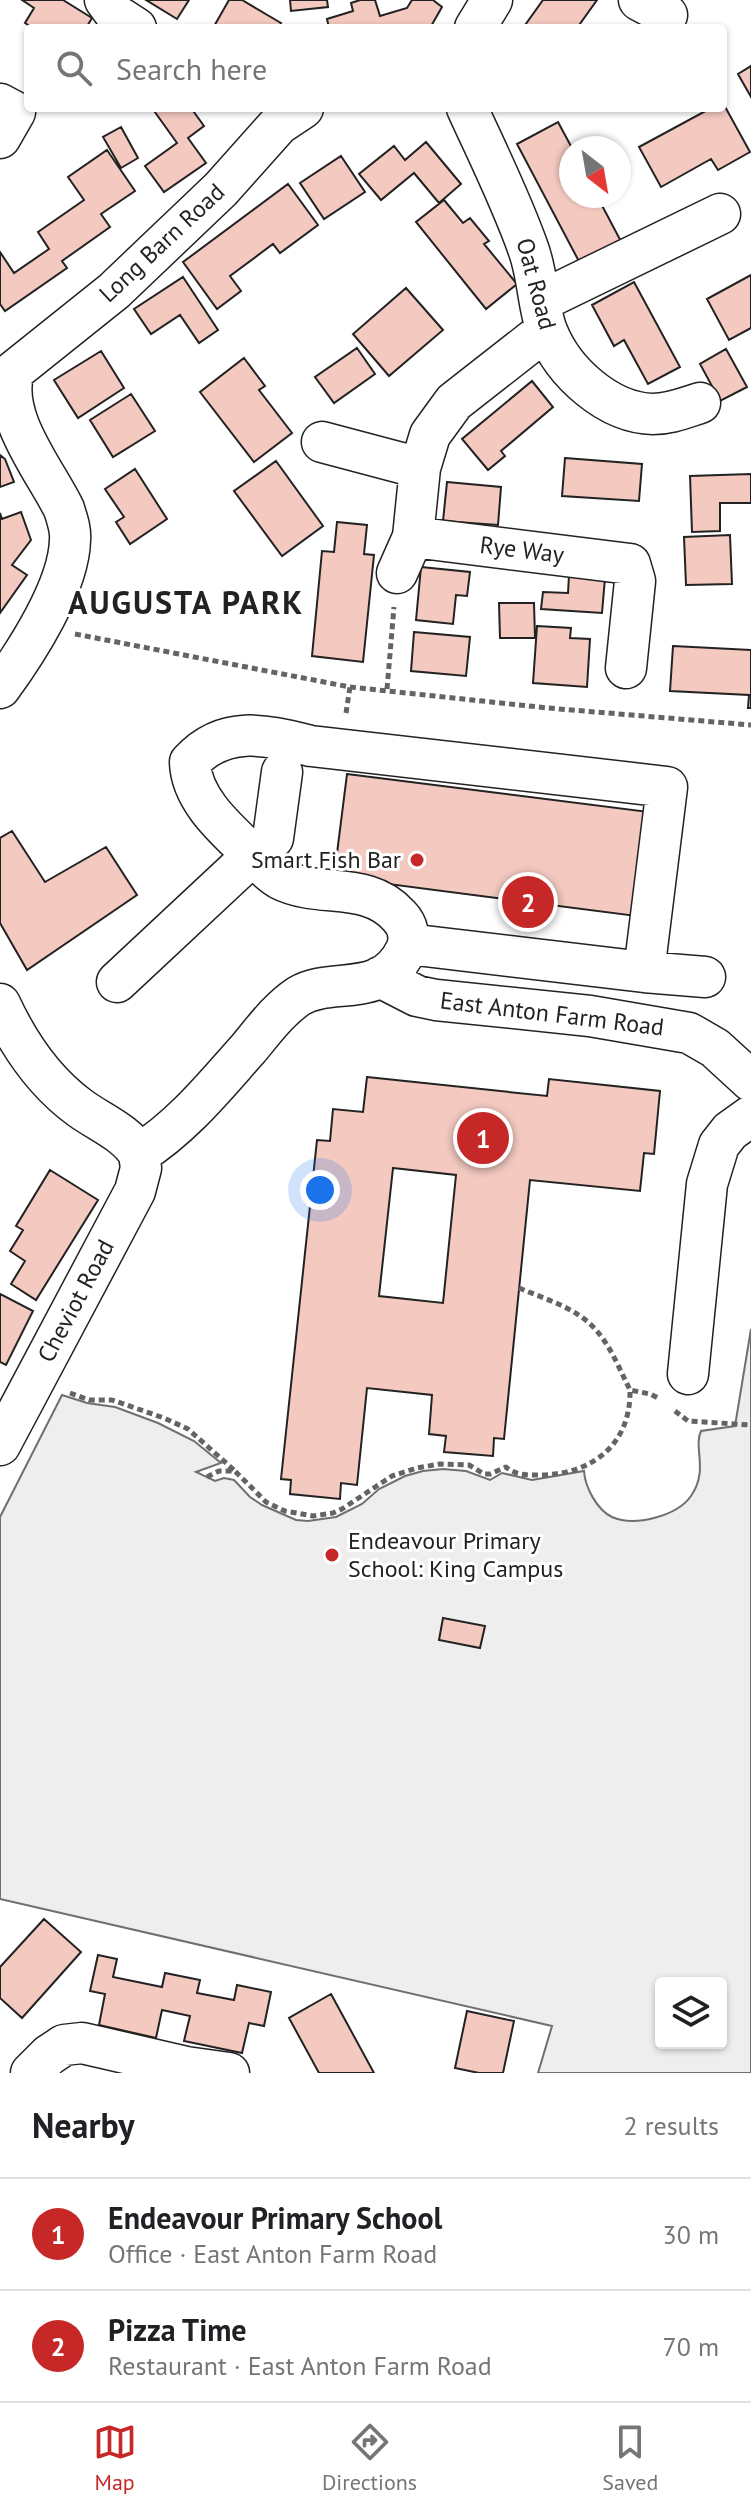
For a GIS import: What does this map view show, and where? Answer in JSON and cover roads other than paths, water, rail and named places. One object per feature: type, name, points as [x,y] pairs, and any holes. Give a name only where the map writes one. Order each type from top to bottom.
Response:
[{"type":"street","points":[[105,0],[116,15],[130,24]]},
{"type":"street","points":[[477,24],[492,0]]},
{"type":"street","points":[[0,104],[15,112],[0,138]]},
{"type":"street","name":"Oat Road","points":[[469,112],[532,258],[544,316],[573,372],[598,393],[626,410],[651,414],[675,412],[700,403]]},
{"type":"street","name":"Long Barn Road","points":[[0,688],[59,586],[70,539],[64,509],[15,419],[7,362],[92,309],[151,256],[221,189],[280,113]]},
{"type":"street","points":[[397,573],[413,537],[420,468],[430,435],[454,402],[544,316],[720,214]]},
{"type":"street","points":[[322,442],[420,468]]},
{"type":"street","name":"Rye Way","points":[[413,537],[630,564],[635,581],[626,668]]},
{"type":"street","points":[[0,1004],[26,1054],[49,1081],[79,1108],[123,1137],[139,1154],[159,1142],[191,1114],[270,1023],[300,996],[318,989],[359,985],[380,977],[399,961],[408,944],[408,933],[405,924],[383,901],[371,895],[294,885],[272,874],[221,824],[190,777],[190,762],[207,746],[231,737],[278,738],[311,746],[667,787],[644,972]]},
{"type":"street","points":[[117,982],[273,838],[282,772]]},
{"type":"street","points":[[408,944],[705,977]]},
{"type":"street","name":"East Anton Farm Road","points":[[380,977],[417,996],[436,1000],[590,1016],[689,1033],[715,1048],[751,1081]]},
{"type":"street","points":[[672,1394],[707,1184],[719,1145],[730,1131],[751,1116]]},
{"type":"street","name":"Cheviot Road","points":[[0,1445],[17,1395],[135,1191],[141,1168],[139,1154]]},
{"type":"street","points":[[31,2073],[57,2049],[73,2043],[91,2044],[186,2067],[229,2073]]},
{"type":"place","name":"Smart Fish Bar","points":[[417,860]]},
{"type":"place","name":"Pizza Time","points":[[528,902]]},
{"type":"place","name":"Endeavour Primary School","points":[[483,1138]]},
{"type":"place","name":"Endeavour Primary School: King Campus","points":[[332,1555]]},
{"type":"district","name":"AUGUSTA PARK","points":[[186,603]]}]
